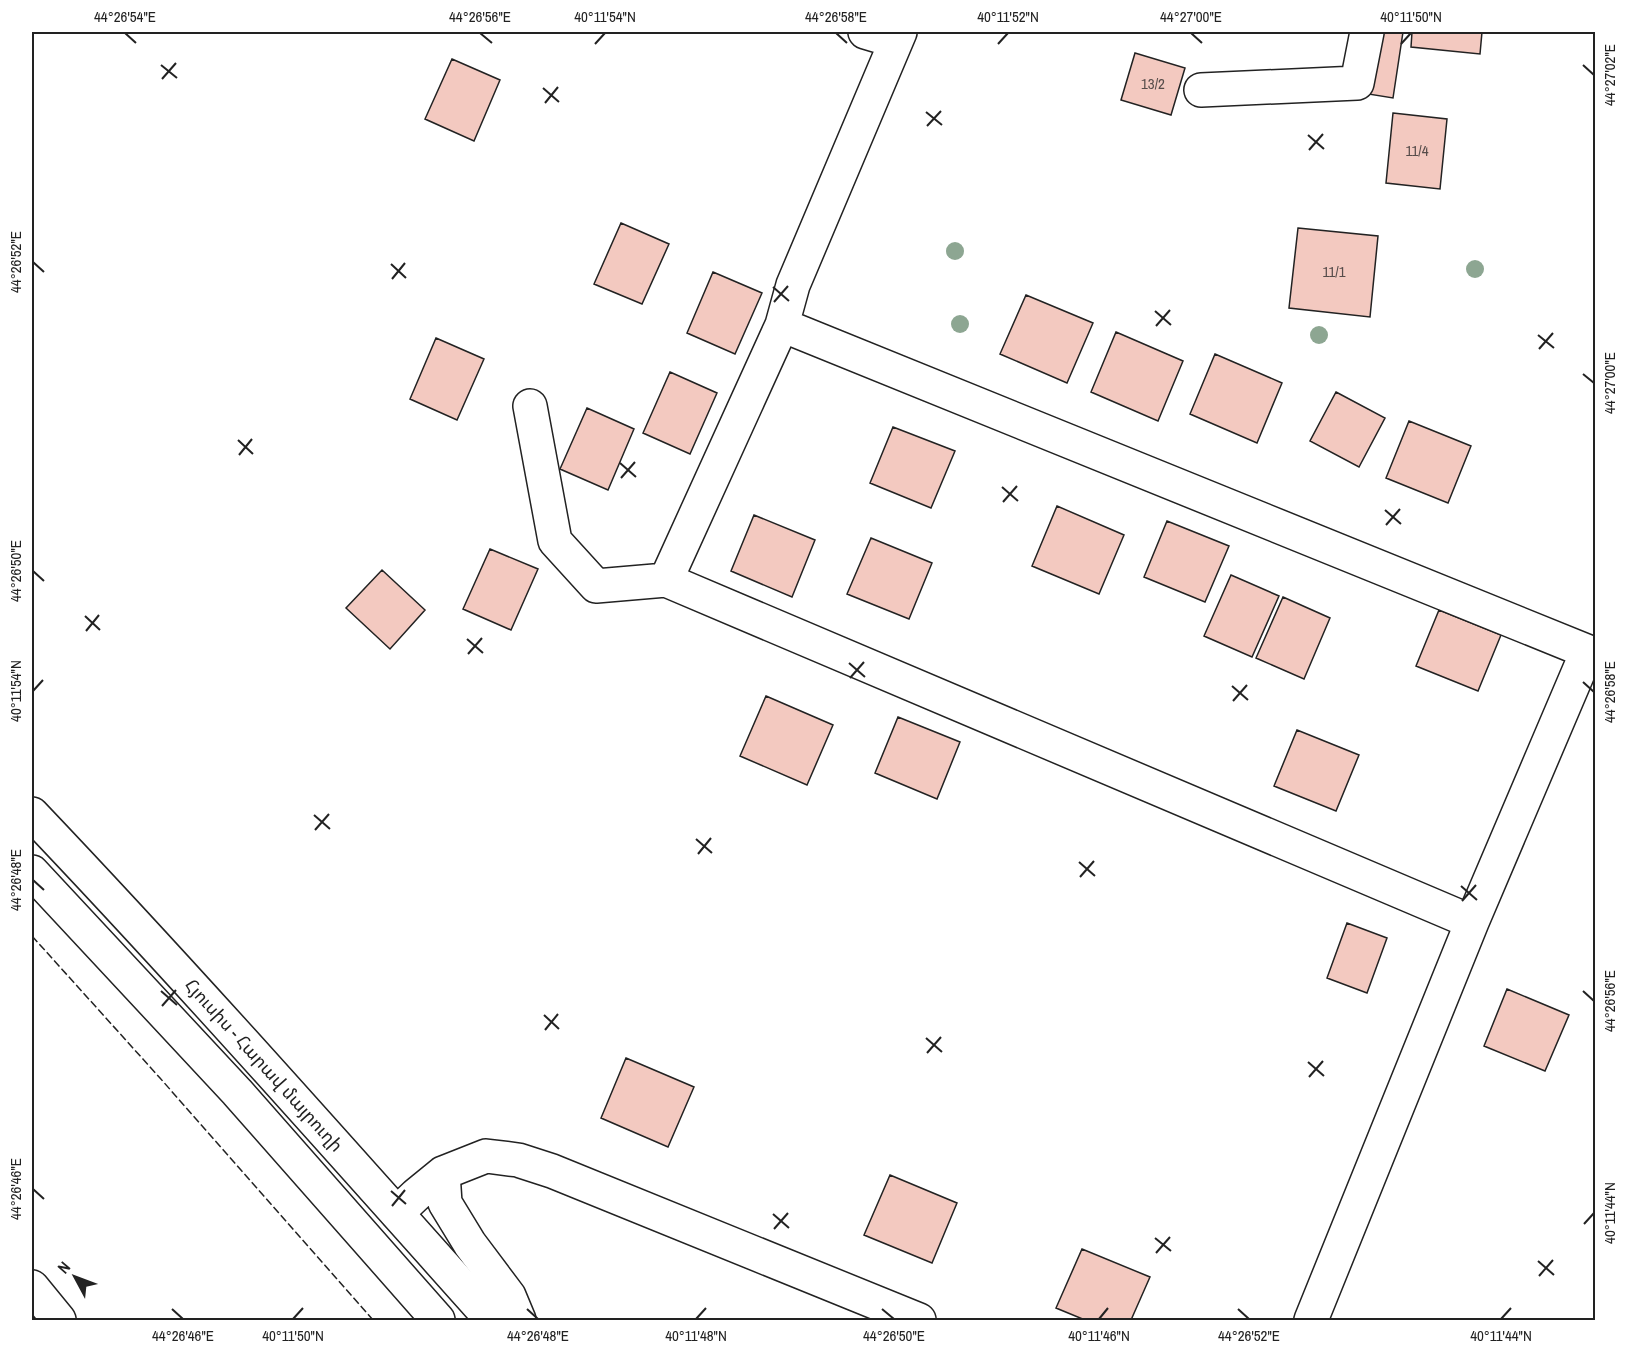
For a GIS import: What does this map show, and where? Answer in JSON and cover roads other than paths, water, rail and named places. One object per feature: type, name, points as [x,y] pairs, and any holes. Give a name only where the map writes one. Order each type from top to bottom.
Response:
[{"type":"main road","points":[[1201,90],[1357,83],[1367,32]]},
{"type":"main road","points":[[666,580],[782,325],[793,285],[886,35]]},
{"type":"main road","points":[[782,325],[1591,654],[1472,922],[1311,1320]]},
{"type":"main road","points":[[530,406],[555,541],[596,586],[666,580],[1472,922]]},
{"type":"main road","name":"Հյուսիս - Հարավ մայրուղի","points":[[32,814],[144,934],[492,1320]]},
{"type":"main road","name":"Հյուսիս - Հարավ մայրուղի","points":[[32,872],[237,1092],[438,1320]]},
{"type":"main road","points":[[396,1214],[443,1173],[486,1156],[518,1160],[552,1171],[919,1320]]},
{"type":"main road","points":[[443,1173],[445,1203],[470,1244],[508,1296],[519,1320]]},
{"type":"main road","points":[[32,1287],[59,1320]]}]
